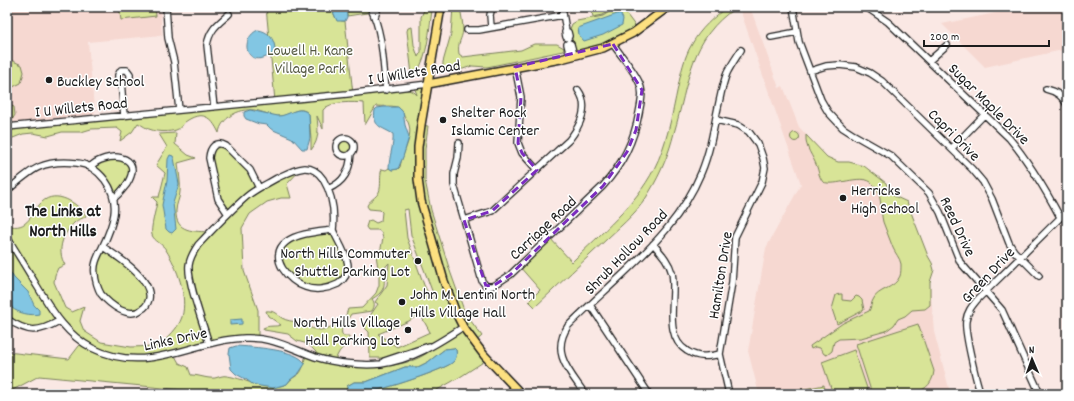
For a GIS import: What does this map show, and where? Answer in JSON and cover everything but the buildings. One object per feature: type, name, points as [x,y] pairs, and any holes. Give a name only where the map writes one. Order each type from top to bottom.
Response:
[{"type":"main road","points":[[441,7],[418,147],[417,166],[419,189],[424,214],[444,281],[463,327],[484,355],[520,394]]},
{"type":"main road","name":"I U Willets Road","points":[[428,84],[572,56],[603,48],[633,33],[668,7]]},
{"type":"street","points":[[166,7],[168,36],[174,62],[179,110]]},
{"type":"street","points":[[370,7],[375,17],[382,47],[386,90]]},
{"type":"street","points":[[375,17],[378,7]]},
{"type":"street","points":[[491,28],[490,16],[492,7]]},
{"type":"street","points":[[562,7],[566,31],[568,33],[568,40],[571,44],[572,56]]},
{"type":"street","name":"Reed Drive","points":[[793,7],[799,42],[821,100],[836,120],[854,135],[891,156],[929,193],[940,212],[960,262],[1000,306],[1008,320],[1039,394]]},
{"type":"street","name":"Sugar Maple Drive","points":[[866,7],[888,22],[1009,138],[1040,179],[1060,217]]},
{"type":"street","points":[[214,106],[207,45],[209,35],[214,28],[229,14]]},
{"type":"street","points":[[467,30],[491,28],[563,15]]},
{"type":"street","points":[[771,37],[797,32]]},
{"type":"street","name":"Carriage Road","points":[[488,286],[496,284],[510,275],[604,186],[614,174],[627,152],[636,130],[642,90],[636,78],[613,44]]},
{"type":"street","points":[[929,61],[948,45]]},
{"type":"street","name":"Shrub Hollow Road","points":[[585,394],[564,361],[560,349],[563,333],[568,326],[653,244],[676,218],[692,193],[708,156],[726,74],[741,50]]},
{"type":"street","name":"Capri Drive","points":[[810,71],[826,66],[839,65],[856,67],[870,73],[882,81],[972,169],[992,199],[1009,243],[1014,251],[1039,276]]},
{"type":"street","points":[[516,67],[521,98],[518,143],[522,153],[536,170]]},
{"type":"street","points":[[121,81],[124,116]]},
{"type":"street","name":"I U Willets Road","points":[[7,128],[214,106],[386,90],[428,84]]},
{"type":"street","points":[[1046,89],[1058,93],[1067,105]]},
{"type":"street","points":[[464,220],[492,211],[569,140],[578,127],[582,115],[582,95],[578,90]]},
{"type":"street","points":[[952,148],[985,114]]},
{"type":"street","name":"Hamilton Drive","points":[[716,120],[738,125],[749,132],[758,144],[765,168],[762,182],[735,237],[732,282],[720,354],[729,394]]},
{"type":"street","points":[[459,143],[458,158],[454,174],[454,185],[482,281],[488,286],[487,294]]},
{"type":"street","points":[[228,214],[218,199],[210,158],[212,147],[217,144],[226,146],[250,170],[260,188]]},
{"type":"street","points":[[328,189],[336,186],[344,178],[349,166],[351,154]]},
{"type":"street","points":[[90,166],[96,161],[118,157],[127,159],[132,167],[132,172],[128,182],[114,198]]},
{"type":"street","points":[[7,191],[32,170],[53,162],[79,163],[90,166],[102,176],[109,186],[114,198],[114,211],[113,222],[98,256],[95,270],[98,290],[108,301],[123,312],[138,312],[149,300],[147,287],[135,271],[119,257],[102,247]]},
{"type":"street","points":[[209,344],[190,280],[189,264],[192,253],[198,245],[246,197],[295,170],[306,168],[317,172],[328,189],[334,212],[333,230],[348,264],[347,274],[344,279],[336,285],[314,289],[303,287],[296,283],[282,267],[279,255],[281,247],[293,238],[333,230]]},
{"type":"street","name":"Green Drive","points":[[981,394],[965,325],[969,311],[986,291],[1067,211]]},
{"type":"street","name":"Links Drive","points":[[7,237],[59,321],[68,331],[93,348],[121,358],[158,358],[232,339],[258,339],[284,344],[315,357],[332,361],[378,364],[414,350],[437,344],[463,327]]},
{"type":"street","points":[[653,244],[664,256],[672,273],[672,327],[678,343],[684,349],[695,355],[707,357],[720,354]]},
{"type":"street","points":[[590,305],[649,394]]},
{"type":"street","points":[[7,319],[18,326],[35,330],[45,329],[59,321]]},
{"type":"highlighted area","points":[[613,44],[642,90],[636,130],[627,152],[603,186],[510,275],[496,284],[486,286],[464,220],[492,211],[537,170],[522,153],[518,143],[521,97],[515,67]]},
{"type":"shaded area","name":"Buckley School","points":[[7,7],[160,7],[162,35],[88,42],[95,118],[7,126]]},
{"type":"shaded area","name":"Herricks High School","points":[[739,7],[750,7],[779,88],[783,86],[799,127],[827,157],[873,180],[928,261],[934,332],[950,392],[944,394],[759,394],[748,351],[766,248],[801,184]]},
{"type":"shaded area","points":[[1024,7],[1067,7],[1067,49],[985,67],[942,24]]},
{"type":"green space","points":[[119,7],[155,7],[156,16],[121,20]]},
{"type":"green space","name":"Lowell H. Kane Village Park","points":[[266,7],[331,7],[336,19],[345,21],[353,94],[275,101]]},
{"type":"green space","points":[[346,7],[370,7],[373,12],[347,16]]},
{"type":"green space","points":[[453,7],[460,7],[463,30],[459,44],[459,54],[463,57],[521,50],[534,44],[557,44],[564,48],[563,51],[487,67],[472,66],[463,69],[446,71],[443,69],[443,62],[451,34]]},
{"type":"green space","points":[[591,7],[615,7],[603,15],[593,17]]},
{"type":"green space","points":[[617,7],[621,7],[636,27],[615,40],[600,46],[575,52],[570,29],[572,24],[577,21],[603,16]]},
{"type":"green space","points":[[727,7],[737,7],[721,19],[700,47],[688,79],[667,155],[658,177],[646,198],[625,222],[535,307],[529,301],[540,290],[519,266],[549,237],[572,262],[617,218],[637,195],[659,159],[666,139],[682,71],[689,49],[703,28]]},
{"type":"green space","points":[[429,8],[432,10],[426,51],[416,74],[412,75],[407,31],[408,28],[412,27],[414,45],[418,57],[421,52],[421,17],[424,10]]},
{"type":"green space","points":[[13,61],[22,65],[24,72],[21,83],[13,87],[7,85],[7,62]]},
{"type":"green space","points":[[428,84],[421,125],[428,126],[425,149],[425,180],[431,210],[465,313],[482,336],[474,343],[488,359],[430,394],[225,394],[39,376],[7,393],[7,352],[69,359],[82,342],[68,331],[59,321],[45,328],[33,330],[21,327],[7,319],[7,225],[20,226],[25,223],[29,220],[38,206],[48,198],[60,197],[66,199],[78,206],[86,216],[75,222],[64,236],[61,254],[65,265],[58,268],[54,282],[65,308],[72,312],[84,307],[80,321],[84,331],[101,342],[131,347],[159,346],[178,325],[182,317],[184,300],[180,282],[174,265],[165,248],[152,235],[152,224],[157,202],[152,197],[159,197],[165,173],[156,165],[167,147],[159,134],[176,133],[175,144],[188,155],[196,158],[178,163],[180,189],[176,208],[177,218],[182,227],[192,231],[210,232],[228,214],[218,199],[209,158],[210,151],[214,145],[222,144],[226,146],[250,170],[259,188],[285,174],[302,168],[287,184],[291,198],[281,198],[267,202],[250,214],[242,228],[244,271],[258,310],[258,339],[232,339],[174,354],[179,363],[188,367],[191,375],[212,378],[226,376],[271,387],[287,384],[291,379],[299,374],[305,358],[316,356],[316,352],[308,344],[297,341],[288,334],[264,330],[263,328],[265,327],[281,325],[268,316],[266,311],[273,312],[286,320],[297,322],[313,329],[321,330],[331,327],[342,320],[348,309],[362,308],[376,293],[379,285],[379,275],[376,255],[380,253],[383,238],[381,232],[378,230],[368,230],[366,227],[368,221],[371,220],[376,223],[381,221],[382,212],[380,210],[369,209],[367,206],[379,192],[382,169],[386,170],[389,168],[392,170],[400,167],[410,129],[403,113],[397,107],[376,106],[365,125],[364,103],[348,102],[331,105],[323,110],[323,129],[317,116],[317,138],[311,150],[309,114],[302,110],[281,116],[254,110],[237,112],[223,123],[219,133],[213,122],[201,116],[191,118],[179,129],[171,131],[155,131],[138,123],[132,132],[120,141],[122,132],[117,128],[91,129],[81,132],[62,132],[48,136],[33,133],[23,134],[13,138],[7,138],[7,129],[292,101],[339,98],[401,90],[412,91],[417,95],[413,87]],"holes":[[[408,209],[411,235],[434,296],[431,299],[424,285],[407,238],[404,210]],[[389,263],[387,285],[375,302],[378,304],[363,326],[369,332],[370,358],[391,358],[378,364],[392,362],[414,356],[436,345],[428,353],[418,358],[397,364],[375,366],[333,363],[320,359],[327,357],[335,360],[340,351],[347,344],[349,336],[343,336],[342,328],[351,314],[372,311],[374,308],[374,302],[372,299],[383,289],[385,267]],[[420,314],[430,332],[397,347],[378,334],[409,321]],[[454,348],[456,350],[456,357],[453,362],[439,370],[375,391],[357,393],[347,391],[347,386],[354,382],[366,382],[405,367],[418,367],[428,362],[445,349]]]},
{"type":"green space","points":[[7,104],[14,107],[15,115],[12,120],[7,120]]},
{"type":"green space","points":[[795,132],[800,137],[795,142],[790,137]]},
{"type":"green space","points":[[806,135],[827,157],[838,162],[849,162],[864,166],[886,183],[889,191],[894,196],[907,202],[934,270],[930,282],[930,305],[925,309],[912,310],[905,316],[898,319],[894,325],[886,331],[861,338],[839,339],[834,342],[832,351],[827,355],[824,354],[820,348],[815,347],[811,349],[810,346],[843,323],[869,311],[875,296],[898,280],[901,264],[883,222],[878,190],[871,182],[860,179],[834,183],[823,182],[808,148]]},
{"type":"green space","points":[[345,138],[351,141],[354,147],[351,153],[345,156],[339,153],[336,147],[339,141]]},
{"type":"green space","points":[[118,157],[131,163],[128,182],[114,198],[97,172],[93,163]]},
{"type":"green space","points":[[333,230],[348,264],[341,282],[314,289],[289,276],[279,255],[280,250],[293,238]]},
{"type":"green space","points":[[103,247],[119,257],[147,287],[147,305],[129,313],[102,295],[95,274]]},
{"type":"green space","points":[[842,294],[842,300],[851,301],[856,296],[859,297],[862,300],[864,310],[837,324],[832,309],[836,295]]},
{"type":"green space","points":[[918,324],[934,371],[931,381],[926,387],[910,394],[872,394],[856,344]]},
{"type":"green space","points":[[854,350],[869,394],[833,394],[822,362]]},
{"type":"green space","points":[[824,385],[825,394],[796,394],[795,391]]},
{"type":"water","points":[[331,7],[346,7],[347,17],[345,21],[337,21]]},
{"type":"water","points":[[620,13],[623,19],[622,25],[603,35],[584,41],[579,35],[578,28]]},
{"type":"water","points":[[258,30],[268,34],[275,46],[275,50],[270,55],[259,59],[253,58],[249,55],[247,50],[249,39],[252,34]]},
{"type":"water","points":[[398,107],[403,112],[409,137],[398,169],[392,170],[389,168],[393,134],[379,126],[376,123],[374,116],[377,108]]},
{"type":"water","points":[[250,110],[278,116],[298,110],[305,111],[309,114],[310,138],[307,149],[302,149],[292,138],[271,129],[267,125],[259,124],[246,119],[244,112]]},
{"type":"water","points":[[170,155],[174,158],[179,184],[173,203],[176,229],[172,233],[166,229],[162,205],[167,181],[168,159]]},
{"type":"water","points":[[7,267],[14,278],[28,292],[34,305],[39,310],[39,314],[25,314],[12,308],[7,295]]},
{"type":"water","points":[[242,319],[242,324],[230,325],[230,320]]},
{"type":"water","points":[[236,346],[263,348],[284,352],[301,359],[305,364],[299,373],[287,384],[273,388],[252,384],[231,369],[229,354],[230,348]]},
{"type":"water","points":[[454,348],[456,350],[456,358],[454,361],[439,370],[375,391],[352,393],[347,391],[347,386],[354,382],[366,382],[405,367],[418,367],[428,362],[445,349]]},
{"type":"place","name":"Buckley School","points":[[49,80]]},
{"type":"place","name":"Shelter Rock Islamic Center","points":[[443,120]]},
{"type":"place","name":"Herricks High School","points":[[843,198]]},
{"type":"place","name":"North Hills Commuter Shuttle Parking Lot","points":[[418,261]]},
{"type":"place","name":"John M. Lentini North Hills Village Hall","points":[[402,302]]},
{"type":"place","name":"North Hills Village Hall Parking Lot","points":[[408,330]]},
{"type":"district","name":"The Links at North Hills","points":[[63,220]]}]
